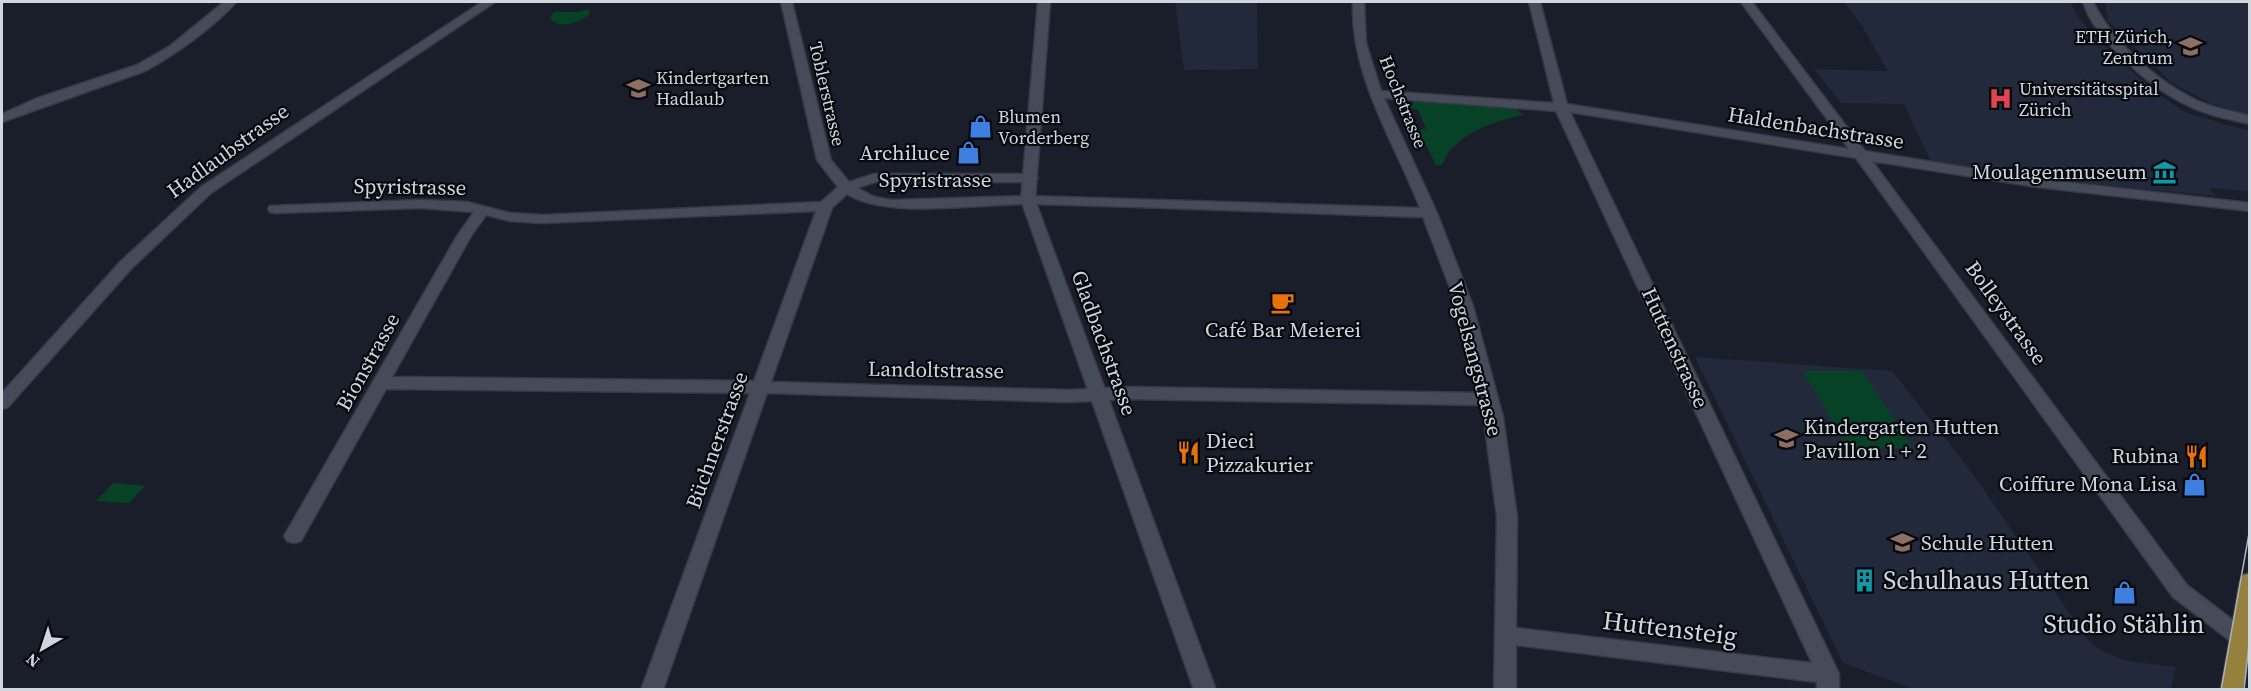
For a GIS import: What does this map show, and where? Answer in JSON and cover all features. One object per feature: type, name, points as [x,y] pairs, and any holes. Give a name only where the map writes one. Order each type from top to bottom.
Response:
[{"type":"main road","points":[[2232,690],[2250,581]]},
{"type":"street","points":[[2,118],[40,102],[141,68],[174,49],[230,2]]},
{"type":"street","name":"Hadlaubstrasse","points":[[2,403],[135,257],[177,214],[206,190],[489,2]]},
{"type":"street","name":"Toblerstrasse","points":[[786,2],[824,160],[833,174],[847,187]]},
{"type":"street","name":"Gladbachstrasse","points":[[1044,2],[1028,200],[1096,395],[1205,690]]},
{"type":"street","name":"Hochstrasse","points":[[1359,2],[1360,43],[1376,94],[1430,213]]},
{"type":"street","name":"Huttenstrasse","points":[[1535,2],[1561,107],[1828,682]]},
{"type":"street","name":"Bolleystrasse","points":[[1747,2],[2180,591],[2240,638]]},
{"type":"street","points":[[2088,2],[2097,21],[2159,82],[2192,103],[2250,120]]},
{"type":"street","name":"Haldenbachstrasse","points":[[1376,94],[1561,107],[2037,183],[2250,207]]},
{"type":"street","points":[[825,206],[847,187],[874,178],[1031,178]]},
{"type":"street","name":"Spyristrasse","points":[[847,187],[862,199],[875,203],[1028,200],[1430,213]]},
{"type":"street","name":"Spyristrasse","points":[[275,209],[421,204],[467,206],[510,217],[543,219],[825,206]]},
{"type":"street","name":"Büchnerstrasse","points":[[652,690],[762,388],[825,206]]},
{"type":"street","name":"Bionstrasse","points":[[294,536],[464,236],[482,211]]},
{"type":"street","name":"Vogelsangstrasse","points":[[1430,213],[1465,306],[1496,425],[1506,517],[1504,690]]},
{"type":"street","name":"Landoltstrasse","points":[[382,383],[1490,399]]},
{"type":"street","name":"Huttensteig","points":[[1506,635],[1828,682]]},
{"type":"shaded area","points":[[1175,2],[1257,2],[1258,69],[1184,70]]},
{"type":"shaded area","name":"Universitätsspital Zürich","points":[[1844,2],[2070,2],[2078,17],[2097,39],[2156,93],[2185,112],[2249,130],[2249,191],[2209,188],[2216,196],[2023,176],[1931,162],[1904,104],[1841,103],[1814,69],[1888,71],[1862,26]]},
{"type":"shaded area","name":"ETH Zürich, Zentrum","points":[[2105,2],[2249,2],[2249,115],[2210,103],[2172,83],[2108,21]]},
{"type":"shaded area","name":"Schule Hutten","points":[[1695,357],[1892,371],[1968,467],[2088,640],[2104,652],[2128,661],[2176,667],[2171,689],[1914,689],[1843,663]]},
{"type":"green space","points":[[589,9],[589,15],[570,24],[559,24],[550,19],[554,12],[577,12]]},
{"type":"green space","points":[[1413,101],[1514,108],[1523,115],[1487,125],[1465,137],[1448,154],[1442,165],[1436,165],[1419,131],[1426,128],[1418,110],[1409,106],[1413,104]]},
{"type":"green space","points":[[1802,371],[1862,371],[1913,448],[1849,448]]},
{"type":"green space","points":[[113,483],[145,486],[129,503],[96,501]]},
{"type":"tram line","points":[[2221,690],[2250,528]]},
{"type":"tram line","points":[[2244,690],[2250,634]]},
{"type":"place","name":"ETH Zürich, Zentrum","points":[[2191,47]]},
{"type":"place","name":"Kindertgarten Hadlaub","points":[[638,88]]},
{"type":"place","name":"Universitätsspital Zürich","points":[[2001,99]]},
{"type":"place","name":"Blumen Vorderberg","points":[[980,127]]},
{"type":"place","name":"Archiluce","points":[[968,153]]},
{"type":"place","name":"Moulagenmuseum","points":[[2165,172]]},
{"type":"place","name":"Café Bar Meierei","points":[[1283,302]]},
{"type":"place","name":"Kindergarten Hutten Pavillon 1 + 2","points":[[1786,439]]},
{"type":"place","name":"Dieci Pizzakurier","points":[[1188,453]]},
{"type":"place","name":"Rubina","points":[[2197,456]]},
{"type":"place","name":"Coiffure Mona Lisa","points":[[2195,484]]},
{"type":"place","name":"Schule Hutten","points":[[1903,543]]},
{"type":"place","name":"Schulhaus Hutten","points":[[1865,580]]},
{"type":"place","name":"Studio Stählin","points":[[2124,593]]}]
